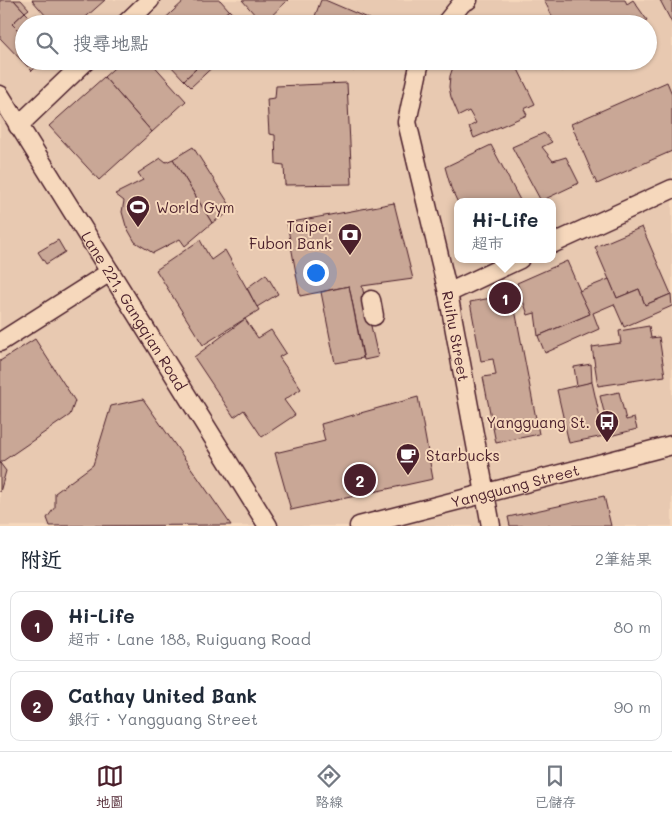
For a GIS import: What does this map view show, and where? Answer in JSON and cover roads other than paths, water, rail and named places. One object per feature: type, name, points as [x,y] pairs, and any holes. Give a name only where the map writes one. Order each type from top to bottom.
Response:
[{"type":"street","points":[[134,15],[150,0]]},
{"type":"street","points":[[452,15],[462,3],[468,0]]},
{"type":"street","points":[[18,126],[77,70]]},
{"type":"street","name":"Ruihu Street","points":[[418,70],[407,122],[448,293],[490,526]]},
{"type":"street","name":"Lane 221, Gangqian Road","points":[[0,95],[268,526]]},
{"type":"street","points":[[556,242],[672,189]]},
{"type":"street","points":[[448,293],[512,263]]},
{"type":"street","points":[[0,342],[110,272]]},
{"type":"street","name":"Yangguang Street","points":[[359,526],[672,445]]},
{"type":"place","name":"World Gym","points":[[138,228]]},
{"type":"place","name":"Taipei Fubon Bank","points":[[350,256]]},
{"type":"place","name":"Hi-Life","points":[[505,298]]},
{"type":"place","name":"Yangguang St.","points":[[607,443]]},
{"type":"place","name":"Starbucks","points":[[408,476]]},
{"type":"place","name":"Cathay United Bank","points":[[360,480]]}]
